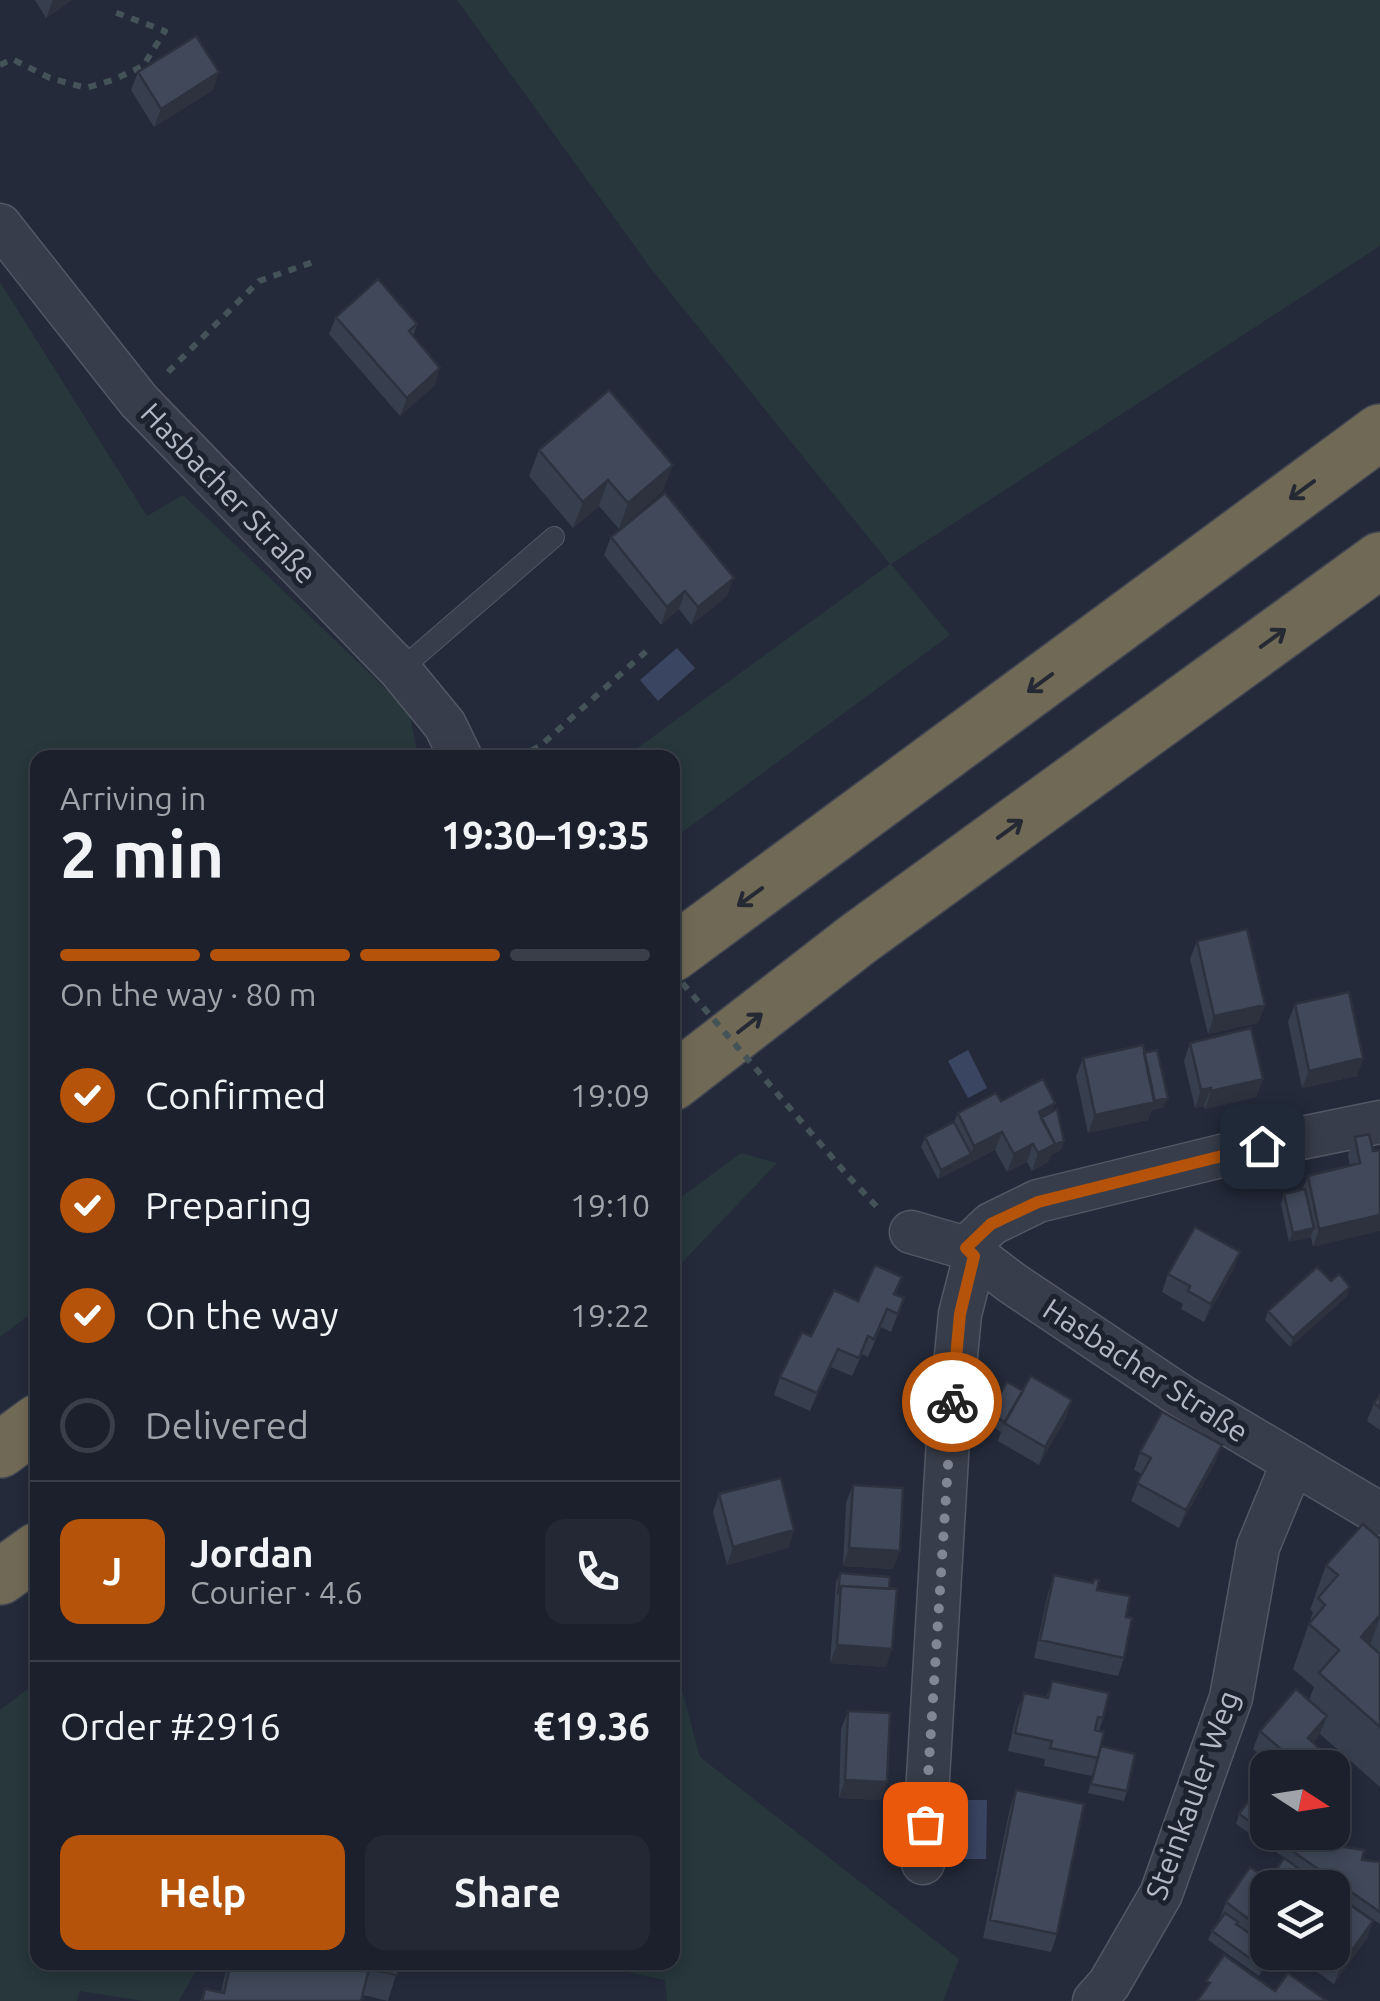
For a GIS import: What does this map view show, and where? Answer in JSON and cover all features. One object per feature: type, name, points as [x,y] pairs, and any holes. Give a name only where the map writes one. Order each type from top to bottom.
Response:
[{"type":"highway","points":[[680,948],[1380,432]]},
{"type":"highway","points":[[680,1076],[858,939],[1380,560]]},
{"type":"highway","points":[[0,1450],[30,1428]]},
{"type":"highway","points":[[0,1577],[30,1556]]},
{"type":"street","name":"Hasbacher Straße","points":[[0,225],[139,400],[400,670],[444,725],[457,750]]},
{"type":"street","points":[[923,1863],[948,1440],[970,1252],[991,1224],[1038,1202],[1262,1146],[1380,1122]]},
{"type":"street","name":"Hasbacher Straße","points":[[911,1232],[970,1252],[1182,1396],[1380,1514]]},
{"type":"street","name":"Steinkauler Weg","points":[[1094,2001],[1109,1984],[1161,1894],[1231,1698],[1258,1547],[1293,1462]]},
{"type":"lane","points":[[400,670],[554,537]]},
{"type":"path","points":[[0,65],[12,59],[50,78],[86,88],[143,66],[165,30],[110,10]]},
{"type":"path","points":[[139,400],[259,281],[316,261]]},
{"type":"path","points":[[532,750],[652,646]]},
{"type":"path","points":[[680,980],[849,1177]]},
{"type":"shaded area","points":[[457,0],[1380,0],[1380,246],[891,564],[950,635],[680,834],[680,750],[635,750],[890,564],[652,270]]},
{"type":"shaded area","points":[[0,282],[147,516],[183,495],[409,711],[417,750],[30,750],[30,1314],[0,1337]]},
{"type":"shaded area","points":[[741,1153],[777,1163],[680,1265],[680,1198]]},
{"type":"shaded area","points":[[680,1683],[700,1757],[959,1959],[943,2001],[667,2001],[665,1980],[617,1970],[680,1970]]},
{"type":"shaded area","points":[[30,1687],[30,1970],[196,1970],[179,2001],[143,2001],[80,1991],[77,2001],[0,2001],[0,1710]]},
{"type":"water","points":[[677,648],[695,668],[658,701],[640,680]]},
{"type":"water","points":[[968,1050],[987,1088],[968,1098],[948,1061]]},
{"type":"water","points":[[963,1800],[987,1800],[986,1859],[962,1859]]},
{"type":"building","points":[[196,36],[219,72],[161,109],[138,72]]},
{"type":"building","points":[[378,279],[417,324],[409,331],[440,368],[407,398],[336,317]]},
{"type":"building","points":[[609,390],[673,465],[628,503],[608,480],[583,502],[539,450]]},
{"type":"building","points":[[665,493],[734,578],[698,607],[685,591],[667,607],[611,537]]},
{"type":"building","points":[[1247,929],[1265,1005],[1214,1016],[1197,941]]},
{"type":"building","points":[[1349,992],[1363,1058],[1309,1071],[1295,1004]]},
{"type":"building","points":[[1251,1028],[1263,1079],[1201,1090],[1190,1043]]},
{"type":"building","points":[[1143,1045],[1155,1102],[1095,1115],[1083,1058]]},
{"type":"building","points":[[1157,1050],[1168,1098],[1154,1101],[1144,1053]]},
{"type":"building","points":[[1043,1079],[1055,1103],[1039,1112],[1055,1144],[1038,1153],[1033,1144],[1014,1154],[1002,1132],[974,1146],[958,1113],[996,1093],[1001,1101]]},
{"type":"building","points":[[1057,1109],[1064,1141],[1054,1145],[1041,1118]]},
{"type":"building","points":[[954,1122],[971,1154],[941,1170],[925,1137]]},
{"type":"building","points":[[1369,1134],[1373,1151],[1380,1150],[1380,1215],[1319,1229],[1308,1176],[1360,1163],[1355,1137]]},
{"type":"building","points":[[1305,1189],[1314,1228],[1293,1233],[1284,1194]]},
{"type":"building","points":[[1195,1227],[1240,1252],[1211,1304],[1168,1274]]},
{"type":"building","points":[[875,1265],[902,1277],[894,1294],[904,1298],[898,1314],[887,1309],[874,1339],[868,1336],[859,1358],[838,1349],[817,1393],[780,1377],[802,1332],[811,1336],[834,1290],[858,1301]]},
{"type":"building","points":[[1317,1267],[1331,1281],[1339,1274],[1350,1287],[1293,1338],[1268,1311]]},
{"type":"building","points":[[1031,1376],[1072,1400],[1045,1447],[1004,1423]]},
{"type":"building","points":[[1007,1382],[1023,1391],[1005,1422],[989,1413]]},
{"type":"building","points":[[1162,1412],[1222,1445],[1186,1510],[1137,1483],[1151,1458],[1140,1452]]},
{"type":"building","points":[[781,1478],[794,1530],[733,1547],[719,1494]]},
{"type":"building","points":[[853,1485],[903,1488],[900,1551],[849,1548]]},
{"type":"building","points":[[1363,1524],[1380,1539],[1380,1615],[1361,1637],[1380,1654],[1380,1727],[1319,1673],[1339,1650],[1309,1624],[1325,1605],[1318,1598],[1338,1575],[1326,1565]]},
{"type":"building","points":[[840,1573],[890,1577],[889,1589],[841,1586],[838,1594]]},
{"type":"building","points":[[1054,1575],[1093,1583],[1094,1579],[1099,1580],[1097,1590],[1130,1596],[1126,1617],[1132,1618],[1124,1658],[1040,1640]]},
{"type":"building","points":[[841,1586],[897,1589],[892,1649],[837,1645]]},
{"type":"building","points":[[1052,1681],[1109,1693],[1103,1718],[1098,1717],[1095,1730],[1104,1732],[1098,1758],[1050,1748],[1052,1741],[1015,1733],[1024,1693],[1048,1698]]},
{"type":"building","points":[[1296,1689],[1327,1716],[1308,1738],[1317,1750],[1282,1750],[1260,1731]]},
{"type":"building","points":[[848,1711],[890,1713],[887,1782],[845,1780]]},
{"type":"building","points":[[1101,1746],[1135,1754],[1127,1791],[1091,1784]]},
{"type":"building","points":[[1016,1790],[1084,1804],[1057,1934],[990,1920]]},
{"type":"building","points":[[1250,1798],[1250,1822],[1239,1814]]},
{"type":"building","points":[[1291,1850],[1364,1850],[1362,1860],[1380,1862],[1380,1912],[1350,1891],[1350,1870],[1320,1870]]},
{"type":"building","points":[[1284,1858],[1301,1870],[1276,1870]]},
{"type":"building","points":[[1250,1867],[1254,1870],[1250,1870],[1250,1920],[1226,1902]]},
{"type":"building","points":[[1350,1905],[1373,1921],[1350,1953]]},
{"type":"building","points":[[1225,1913],[1238,1922],[1250,1934],[1250,1958],[1212,1931]]},
{"type":"building","points":[[1224,1955],[1275,1991],[1288,1973],[1327,2001],[1197,2001]]},
{"type":"building","points":[[229,1970],[369,1970],[361,2001],[202,2001],[205,1989],[224,1993]]},
{"type":"way so far","points":[[925,1824],[952,1402]]},
{"type":"route","points":[[952,1402],[960,1314],[974,1256],[966,1248],[991,1224],[1038,1202],[1262,1146]]}]
